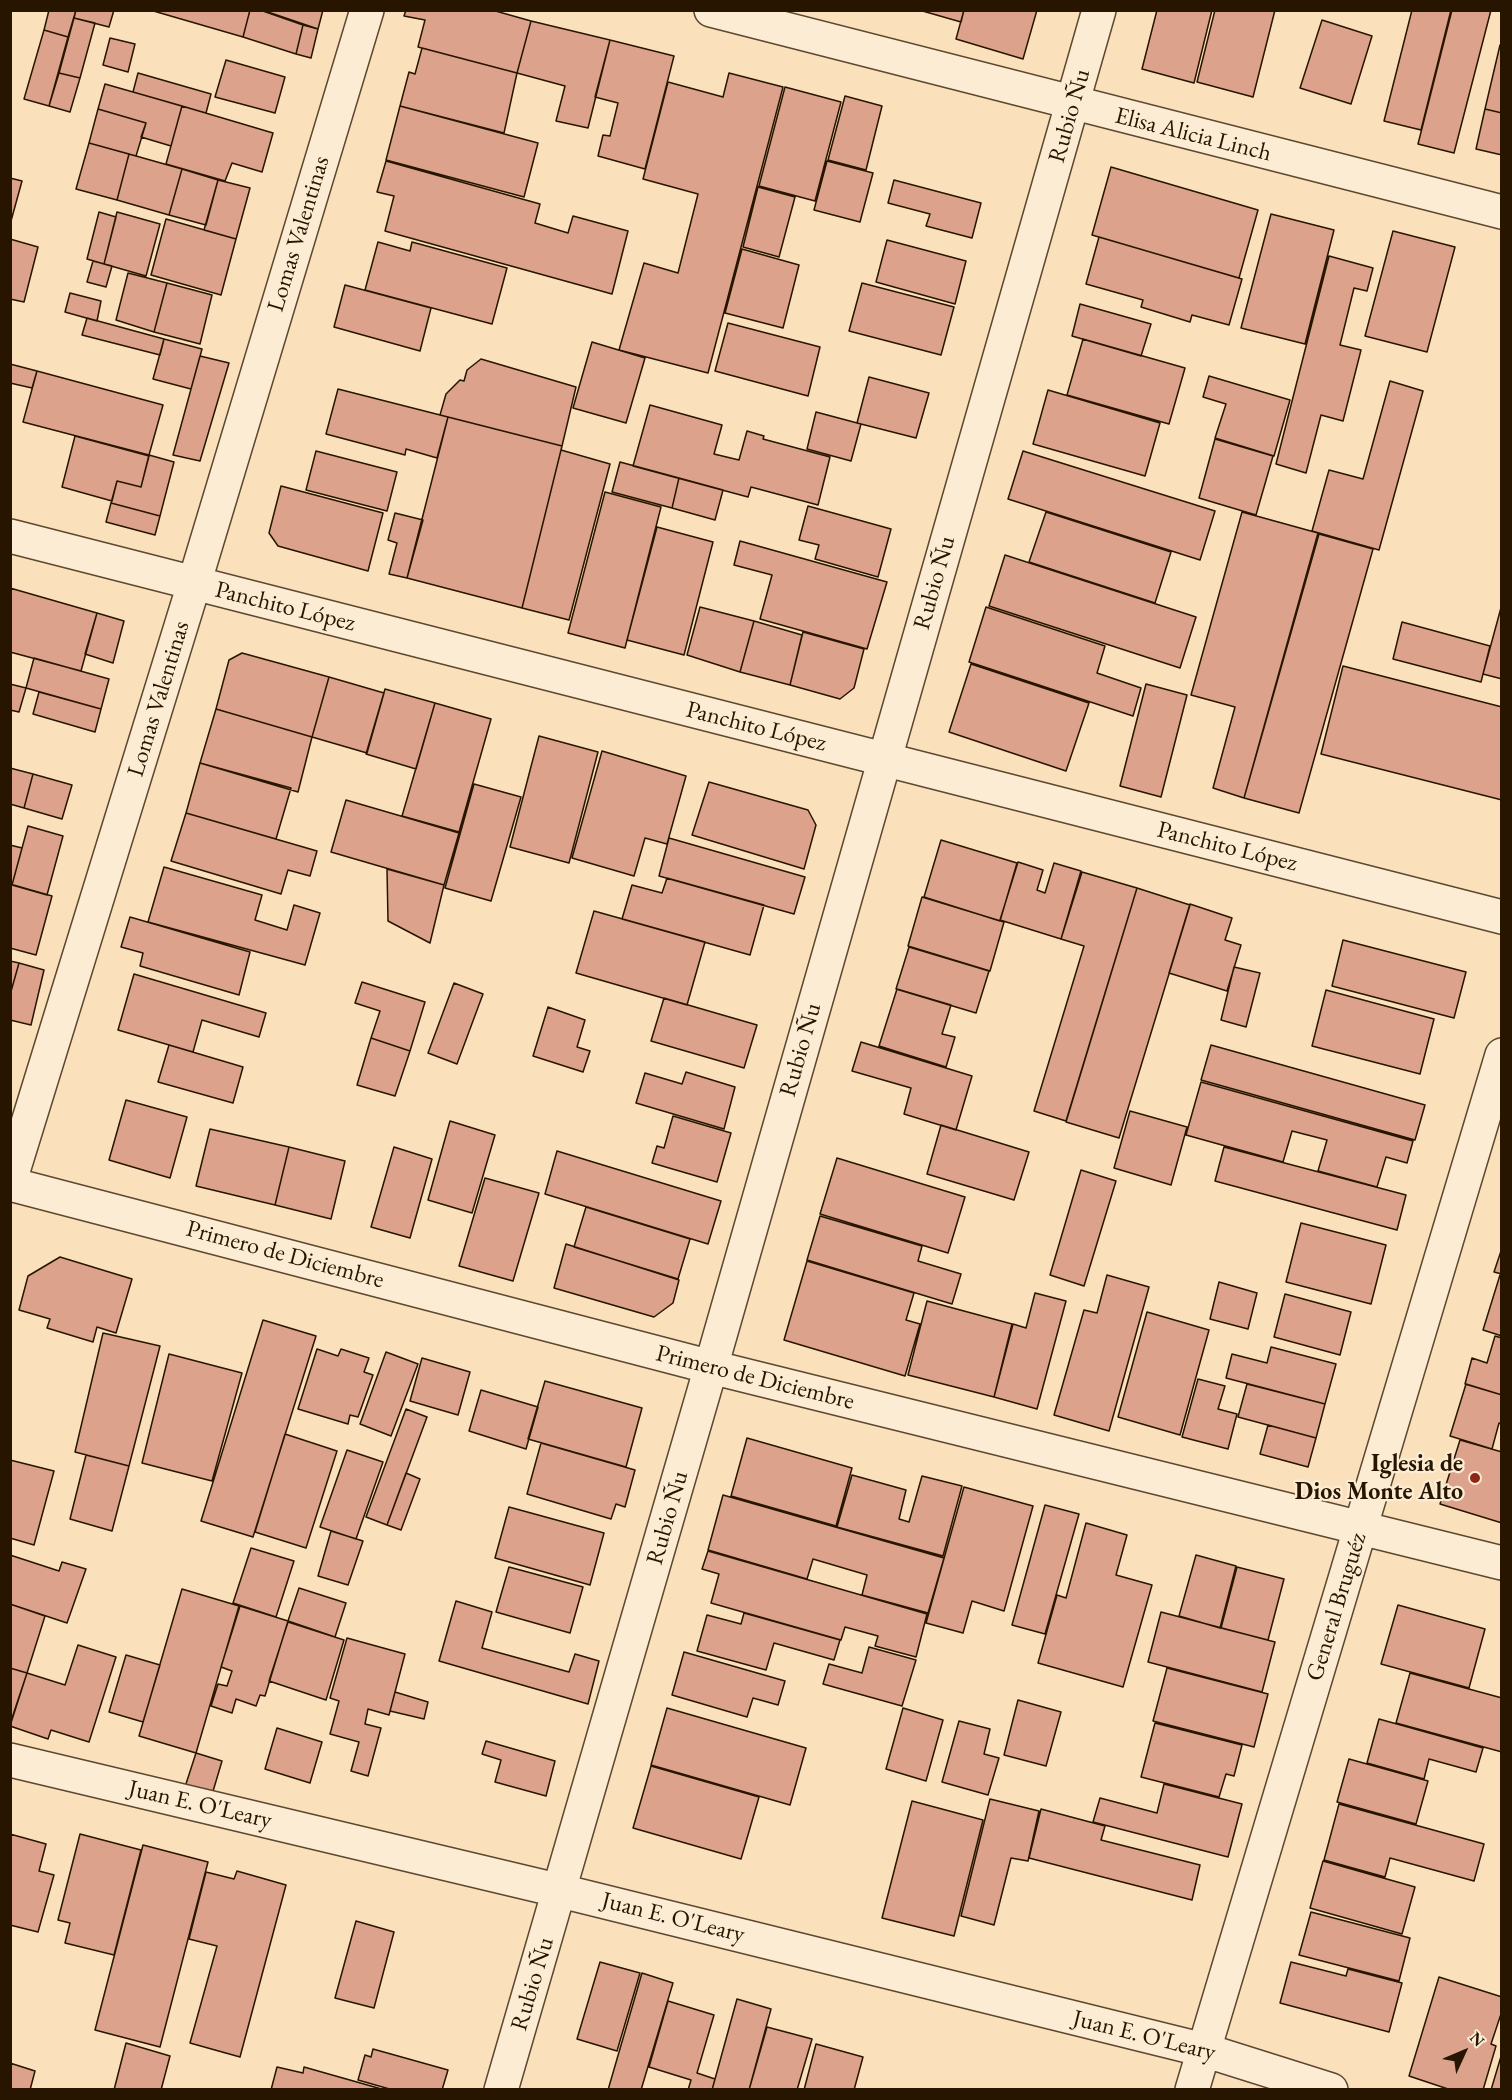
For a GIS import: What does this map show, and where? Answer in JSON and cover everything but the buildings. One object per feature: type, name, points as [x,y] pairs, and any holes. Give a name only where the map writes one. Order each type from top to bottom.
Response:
[{"type":"street","name":"Lomas Valentinas","points":[[10,1182],[195,584],[367,10]]},
{"type":"street","name":"Elisa Alicia Linch","points":[[711,10],[1502,212]]},
{"type":"street","name":"Rubio Ñu","points":[[501,2090],[561,1890],[1074,104],[1099,10]]},
{"type":"street","name":"Panchito López","points":[[10,536],[1502,918]]},
{"type":"street","name":"General Bruguéz","points":[[1192,2090],[1502,1055]]},
{"type":"street","name":"Primero de Diciembre","points":[[10,1182],[711,1367],[1502,1563]]},
{"type":"street","name":"Juan E. O'Leary","points":[[10,1760],[561,1890],[1204,2050],[1332,2090]]},
{"type":"place","name":"Iglesia de Dios Monte Alto","points":[[1475,1478]]}]
